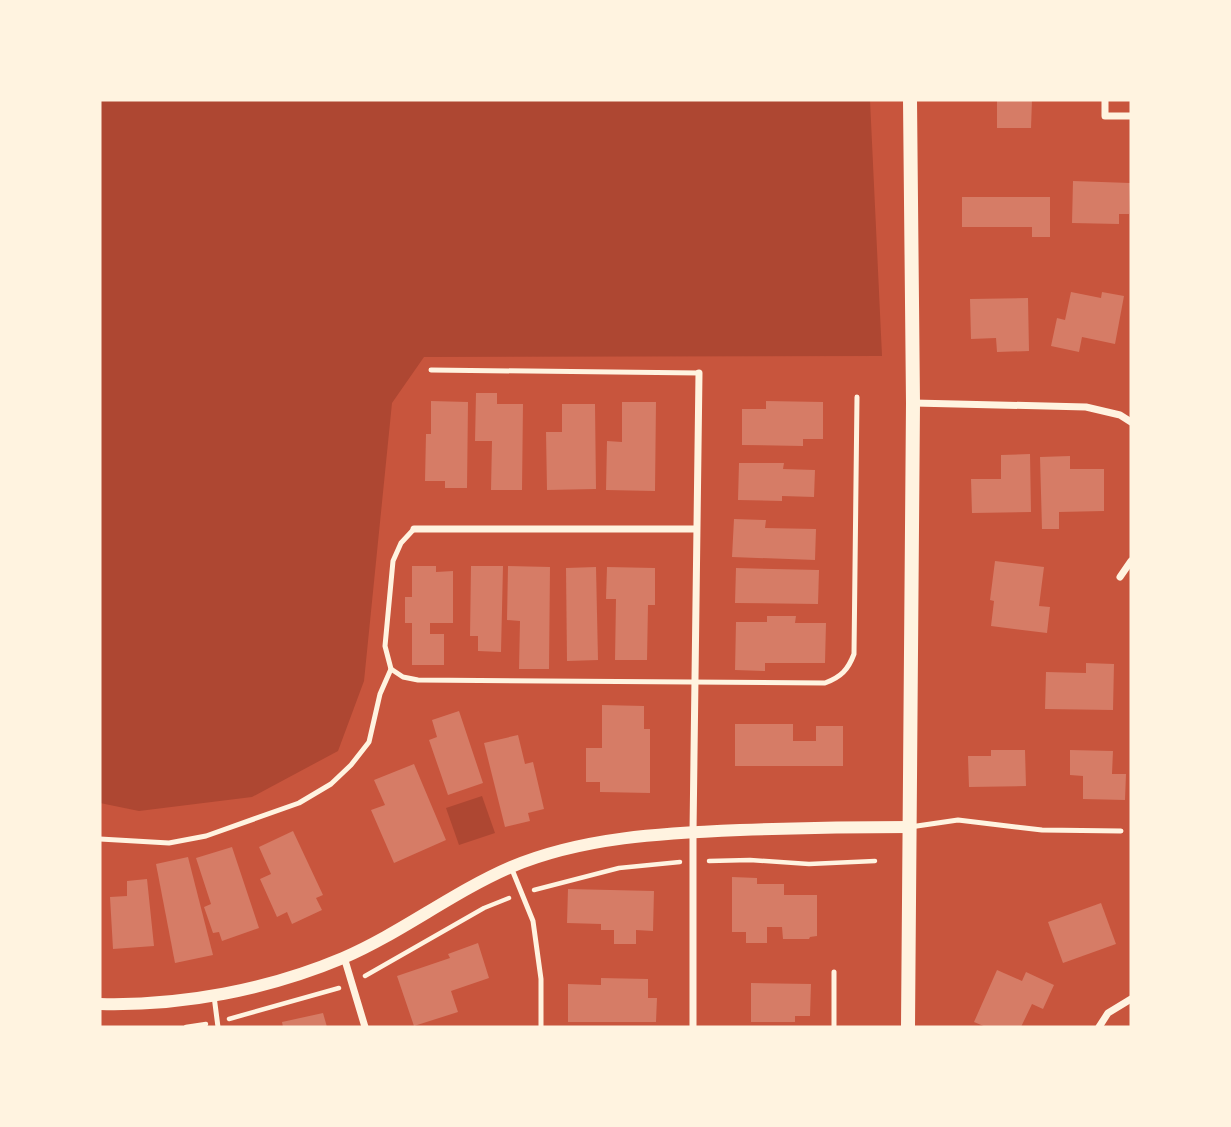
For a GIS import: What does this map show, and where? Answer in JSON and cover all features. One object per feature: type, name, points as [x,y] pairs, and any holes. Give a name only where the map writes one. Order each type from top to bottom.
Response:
[{"type":"main road","points":[[908,1027],[913,403],[910,100]]},
{"type":"street","points":[[1105,100],[1105,116],[1131,116]]},
{"type":"street","points":[[693,1027],[699,373]]},
{"type":"street","points":[[913,403],[1087,407],[1120,415],[1131,422]]},
{"type":"street","points":[[414,529],[696,529]]},
{"type":"street","points":[[1120,577],[1131,561]]},
{"type":"street","points":[[100,1004],[182,1001],[280,979],[344,957],[511,867],[565,850],[622,839],[693,832],[910,827]]},
{"type":"street","points":[[344,957],[365,1027]]},
{"type":"street","points":[[1099,1027],[1108,1013],[1131,999]]},
{"type":"lane","points":[[431,370],[699,373]]},
{"type":"lane","points":[[391,669],[403,677],[418,680],[825,683],[838,678],[849,667],[854,654],[857,397]]},
{"type":"lane","points":[[100,839],[169,844],[206,836],[299,803],[331,784],[351,765],[369,742],[380,694],[391,669],[385,646],[393,561],[401,543],[414,529]]},
{"type":"lane","points":[[910,827],[958,820],[1042,830],[1121,831]]},
{"type":"lane","points":[[511,867],[533,921],[541,979],[541,1027]]},
{"type":"lane","points":[[834,972],[834,1027]]},
{"type":"lane","points":[[214,995],[218,1027]]},
{"type":"path","points":[[709,861],[750,860],[809,864],[875,861]]},
{"type":"path","points":[[533,890],[619,868],[680,862]]},
{"type":"path","points":[[365,976],[484,908],[513,897]]},
{"type":"path","points":[[225,1020],[339,988]]},
{"type":"path","points":[[186,1027],[209,1024]]},
{"type":"shaded area","points":[[100,100],[870,100],[882,356],[424,357],[392,403],[364,681],[338,751],[252,797],[139,811],[100,803]]},
{"type":"shaded area","points":[[482,796],[495,833],[459,845],[446,808]]},
{"type":"building","points":[[997,100],[1032,100],[1031,128],[997,128]]},
{"type":"building","points":[[1073,181],[1130,183],[1129,214],[1119,214],[1119,224],[1072,223]]},
{"type":"building","points":[[962,197],[1050,197],[1050,237],[1032,237],[1032,227],[962,227]]},
{"type":"building","points":[[1071,292],[1101,298],[1102,292],[1124,296],[1115,344],[1082,337],[1079,352],[1051,346],[1057,318],[1065,320]]},
{"type":"building","points":[[1028,298],[1029,351],[997,352],[996,338],[971,339],[970,299]]},
{"type":"building","points":[[476,393],[497,393],[497,404],[523,404],[522,490],[491,490],[492,441],[475,441]]},
{"type":"building","points":[[431,401],[468,402],[467,488],[445,488],[445,481],[425,481],[426,434],[431,434]]},
{"type":"building","points":[[766,401],[823,402],[823,439],[803,439],[803,446],[742,445],[742,409],[766,409]]},
{"type":"building","points":[[622,402],[656,402],[655,491],[606,490],[607,441],[622,442]]},
{"type":"building","points":[[562,404],[595,404],[596,489],[547,490],[546,432],[562,432]]},
{"type":"building","points":[[1030,454],[1031,512],[972,513],[971,479],[1001,479],[1001,455]]},
{"type":"building","points":[[1070,456],[1070,469],[1104,469],[1104,511],[1059,512],[1059,529],[1042,529],[1040,457]]},
{"type":"building","points":[[739,463],[784,463],[783,469],[815,470],[814,497],[782,496],[782,501],[738,500]]},
{"type":"building","points":[[734,519],[766,520],[765,528],[816,529],[815,560],[732,557]]},
{"type":"building","points":[[995,561],[1044,567],[1039,606],[1050,607],[1047,633],[991,626],[994,601],[990,600]]},
{"type":"building","points":[[412,566],[436,566],[436,572],[453,571],[453,623],[430,623],[430,634],[444,634],[444,665],[412,665],[412,623],[405,623],[405,597],[412,597]]},
{"type":"building","points":[[471,566],[503,566],[501,652],[478,651],[478,636],[470,636]]},
{"type":"building","points":[[508,566],[550,567],[549,669],[519,669],[520,621],[507,620]]},
{"type":"building","points":[[596,567],[598,660],[567,661],[566,568]]},
{"type":"building","points":[[607,567],[655,568],[655,605],[648,605],[647,660],[615,660],[616,599],[606,599]]},
{"type":"building","points":[[736,568],[819,570],[818,604],[735,603]]},
{"type":"building","points":[[767,616],[796,616],[795,623],[826,623],[825,663],[765,663],[765,671],[735,670],[736,622],[767,622]]},
{"type":"building","points":[[1086,663],[1114,664],[1113,710],[1045,709],[1046,672],[1086,673]]},
{"type":"building","points":[[602,705],[644,706],[644,729],[650,729],[650,793],[600,792],[600,782],[586,782],[586,748],[602,748]]},
{"type":"building","points":[[459,711],[483,783],[448,795],[429,740],[437,737],[432,720]]},
{"type":"building","points":[[735,724],[793,724],[793,741],[816,741],[816,726],[843,726],[843,766],[735,766]]},
{"type":"building","points":[[518,735],[525,764],[533,762],[544,809],[528,813],[530,821],[505,827],[484,743]]},
{"type":"building","points":[[991,750],[1025,750],[1026,786],[969,787],[968,756],[991,756]]},
{"type":"building","points":[[1070,750],[1113,751],[1112,774],[1126,774],[1125,800],[1083,799],[1083,776],[1070,775]]},
{"type":"building","points":[[414,764],[446,840],[394,863],[371,810],[385,805],[374,780]]},
{"type":"building","points":[[293,831],[323,895],[316,898],[322,910],[292,924],[287,912],[277,917],[260,879],[271,874],[259,847]]},
{"type":"building","points":[[232,847],[259,928],[222,941],[219,932],[213,933],[204,907],[211,904],[196,858]]},
{"type":"building","points":[[188,857],[213,955],[175,963],[156,864]]},
{"type":"building","points":[[732,877],[757,878],[757,884],[784,884],[784,895],[817,895],[817,936],[809,939],[783,939],[782,927],[767,927],[767,943],[746,943],[746,932],[732,932]]},
{"type":"building","points":[[147,879],[154,946],[113,949],[110,897],[127,896],[127,881]]},
{"type":"building","points":[[568,889],[654,891],[653,931],[636,930],[636,944],[614,944],[614,930],[601,930],[601,924],[567,923]]},
{"type":"building","points":[[1101,903],[1116,944],[1063,963],[1048,922]]},
{"type":"building","points":[[478,943],[489,978],[451,991],[458,1012],[414,1026],[397,976],[450,958],[448,954]]},
{"type":"building","points":[[997,970],[1022,981],[1026,972],[1054,985],[1043,1009],[1032,1004],[1021,1027],[986,1027],[974,1022]]},
{"type":"building","points":[[601,978],[648,979],[648,998],[657,998],[656,1022],[568,1022],[568,984],[601,985]]},
{"type":"building","points":[[751,983],[811,984],[810,1016],[795,1016],[795,1022],[751,1022]]},
{"type":"building","points":[[323,1013],[327,1027],[283,1027],[282,1022]]}]
